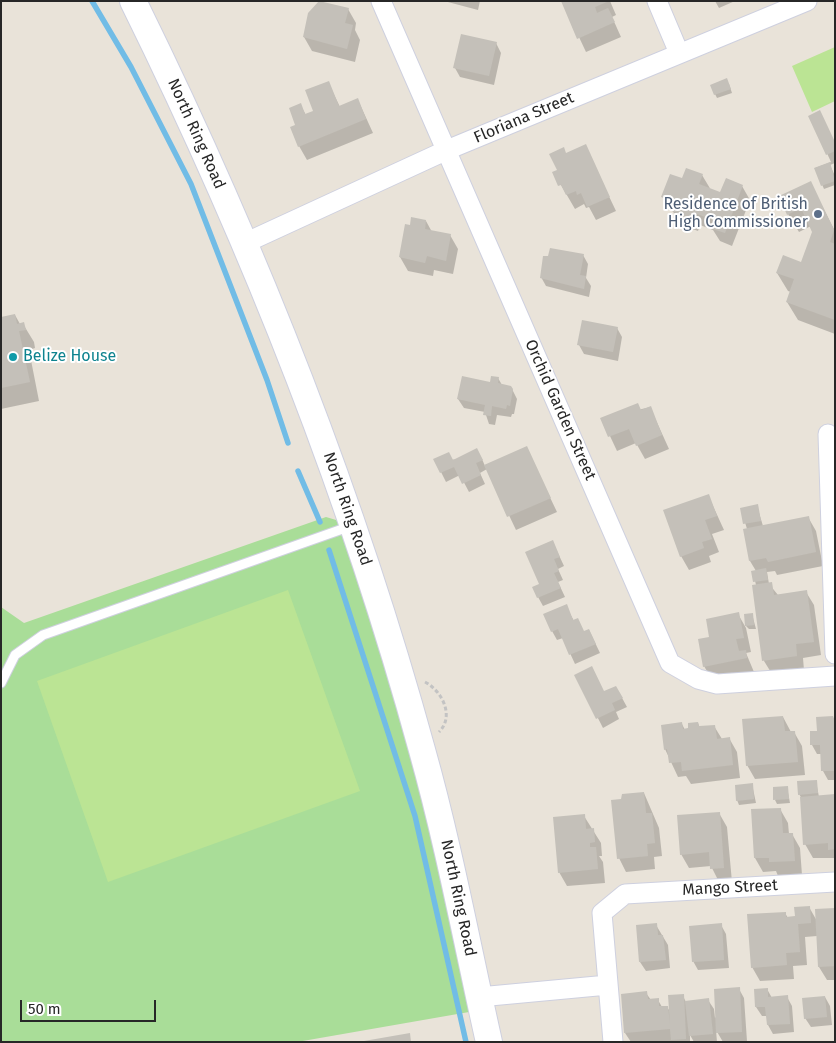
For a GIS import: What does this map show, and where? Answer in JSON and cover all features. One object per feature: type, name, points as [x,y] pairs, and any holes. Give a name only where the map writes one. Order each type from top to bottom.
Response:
[{"type":"main road","name":"North Ring Road","points":[[133,1],[202,144],[244,243],[291,356],[353,525],[383,614],[422,750],[452,865],[489,1042]]},
{"type":"street","name":"Orchid Garden Street","points":[[381,1],[670,663],[698,679],[717,684],[835,676]]},
{"type":"street","points":[[657,1],[679,53]]},
{"type":"street","name":"Floriana Street","points":[[244,243],[447,150],[807,1]]},
{"type":"street","points":[[828,434],[835,654]]},
{"type":"street","name":"Mango Street","points":[[608,985],[602,913],[624,894],[835,882]]},
{"type":"street","points":[[479,997],[608,985],[613,1042]]},
{"type":"lane","points":[[1,683],[15,654],[43,635],[353,525]]},
{"type":"path","points":[[420,680],[438,690],[446,708],[445,724],[436,734]]},
{"type":"green space","points":[[835,47],[835,101],[812,112],[792,66]]},
{"type":"green space","points":[[326,517],[353,525],[422,750],[469,1012],[297,1042],[1,1042],[1,607],[24,623]]},
{"type":"green space","points":[[288,590],[360,791],[108,882],[37,681]]},
{"type":"building","points":[[319,1],[349,8],[345,23],[353,25],[347,49],[303,37],[308,13]]},
{"type":"building","points":[[561,1],[609,1],[595,7],[597,13],[608,8],[615,22],[577,39]]},
{"type":"building","points":[[461,34],[497,42],[489,76],[453,68]]},
{"type":"building","points":[[727,78],[731,89],[714,95],[710,85]]},
{"type":"building","points":[[329,81],[339,106],[358,98],[366,119],[298,147],[290,127],[295,125],[289,108],[301,103],[305,114],[313,111],[305,90]]},
{"type":"building","points":[[820,110],[835,142],[835,151],[826,155],[808,116]]},
{"type":"building","points":[[586,144],[610,197],[587,207],[581,193],[577,195],[576,191],[566,195],[561,185],[558,186],[552,172],[557,170],[549,154],[564,147],[566,153]]},
{"type":"building","points":[[830,162],[835,181],[821,186],[814,168]]},
{"type":"building","points":[[686,168],[703,174],[699,184],[720,192],[726,178],[743,185],[725,233],[710,228],[713,220],[692,212],[690,218],[672,211],[676,202],[661,197],[670,174],[682,178]]},
{"type":"building","points":[[811,181],[834,230],[830,242],[835,244],[835,320],[786,302],[794,279],[776,273],[783,255],[801,262],[812,232],[801,208],[787,215],[779,196]]},
{"type":"building","points":[[411,217],[426,220],[425,229],[451,234],[446,261],[427,256],[425,263],[399,257],[405,224],[410,225]]},
{"type":"building","points":[[550,248],[584,254],[580,275],[586,276],[584,289],[540,278],[543,256],[548,256]]},
{"type":"building","name":"Belize House","points":[[15,314],[17,324],[24,322],[26,330],[19,331],[30,382],[1,388],[1,317]]},
{"type":"building","points":[[582,320],[618,327],[613,352],[577,345]]},
{"type":"building","points":[[462,376],[490,382],[491,376],[499,377],[498,383],[511,386],[513,389],[510,406],[507,405],[506,409],[492,406],[491,416],[483,415],[485,405],[457,399]]},
{"type":"building","points":[[638,403],[641,410],[651,406],[662,435],[636,446],[629,429],[608,437],[600,418]]},
{"type":"building","points":[[527,446],[551,498],[507,517],[484,465]]},
{"type":"building","points":[[477,448],[483,460],[476,463],[481,475],[462,484],[454,467],[440,473],[433,459],[449,452],[453,460]]},
{"type":"building","points":[[709,494],[717,516],[705,520],[712,539],[702,542],[704,548],[680,557],[663,510]]},
{"type":"building","points":[[758,504],[761,521],[743,524],[740,508]]},
{"type":"building","points":[[809,516],[816,552],[768,562],[766,558],[749,561],[743,529]]},
{"type":"building","points":[[553,540],[560,557],[554,559],[559,571],[554,573],[561,588],[537,598],[532,587],[539,584],[525,552]]},
{"type":"building","points":[[766,568],[768,580],[753,582],[751,571]]},
{"type":"building","points":[[772,582],[774,595],[807,590],[814,642],[796,644],[797,656],[762,661],[752,585]]},
{"type":"building","points":[[567,604],[573,620],[578,618],[584,631],[589,629],[596,644],[569,655],[558,629],[551,632],[543,614]]},
{"type":"building","points":[[739,612],[744,638],[736,639],[739,651],[746,650],[747,658],[703,667],[698,639],[709,637],[706,619]]},
{"type":"building","points":[[753,613],[754,625],[745,626],[744,614]]},
{"type":"building","points":[[592,666],[604,691],[616,686],[623,698],[612,703],[615,710],[596,719],[574,675]]},
{"type":"building","points":[[783,716],[785,731],[795,731],[798,762],[746,766],[742,719]]},
{"type":"building","points":[[833,716],[835,721],[835,771],[821,771],[820,745],[810,745],[810,731],[817,731],[816,717]]},
{"type":"building","points":[[682,722],[683,729],[688,728],[688,723],[698,722],[699,726],[715,725],[717,739],[730,737],[733,765],[682,771],[681,762],[669,763],[667,749],[664,750],[661,725]]},
{"type":"building","points":[[817,780],[818,793],[798,795],[797,781]]},
{"type":"building","points":[[753,783],[754,799],[736,801],[735,785]]},
{"type":"building","points":[[788,786],[789,799],[773,800],[773,787]]},
{"type":"building","points":[[644,792],[646,813],[652,813],[655,843],[647,844],[648,856],[617,859],[611,800],[621,799],[622,794]]},
{"type":"building","points":[[835,794],[835,849],[828,850],[828,843],[803,845],[800,797]]},
{"type":"building","points":[[781,808],[783,833],[793,833],[795,861],[769,862],[769,858],[754,858],[751,809]]},
{"type":"building","points":[[720,812],[724,868],[710,869],[709,852],[680,855],[677,815]]},
{"type":"building","points":[[585,814],[586,829],[594,828],[595,842],[590,843],[590,847],[596,847],[598,869],[558,873],[553,817]]},
{"type":"building","points":[[810,906],[811,923],[798,924],[800,952],[786,953],[787,965],[751,968],[747,914],[786,912],[786,917],[795,916],[794,907]]},
{"type":"building","points":[[835,908],[835,966],[818,967],[815,909]]},
{"type":"building","points":[[657,923],[658,935],[663,935],[666,960],[639,962],[636,925]]},
{"type":"building","points":[[722,923],[724,960],[692,962],[689,926]]},
{"type":"building","points":[[740,987],[742,1032],[716,1033],[714,989]]},
{"type":"building","points":[[768,988],[768,997],[788,995],[790,1024],[767,1025],[765,1007],[755,1007],[754,989]]},
{"type":"building","points":[[647,991],[648,999],[659,998],[659,1006],[668,1006],[670,1025],[668,995],[684,994],[686,1039],[671,1040],[670,1029],[624,1033],[621,994]]},
{"type":"building","points":[[825,996],[827,1017],[804,1019],[802,998]]},
{"type":"building","points":[[709,998],[713,1034],[689,1036],[685,1001]]},
{"type":"building","points":[[410,1033],[411,1042],[364,1042],[364,1041]]},
{"type":"waterway","points":[[92,1],[131,67],[191,184],[267,380],[288,443]]},
{"type":"waterway","points":[[298,471],[320,522]]},
{"type":"waterway","points":[[329,550],[415,816],[466,1042]]},
{"type":"place","name":"Residence of British High Commissioner","points":[[818,214]]},
{"type":"place","name":"Belize House","points":[[13,357]]}]
